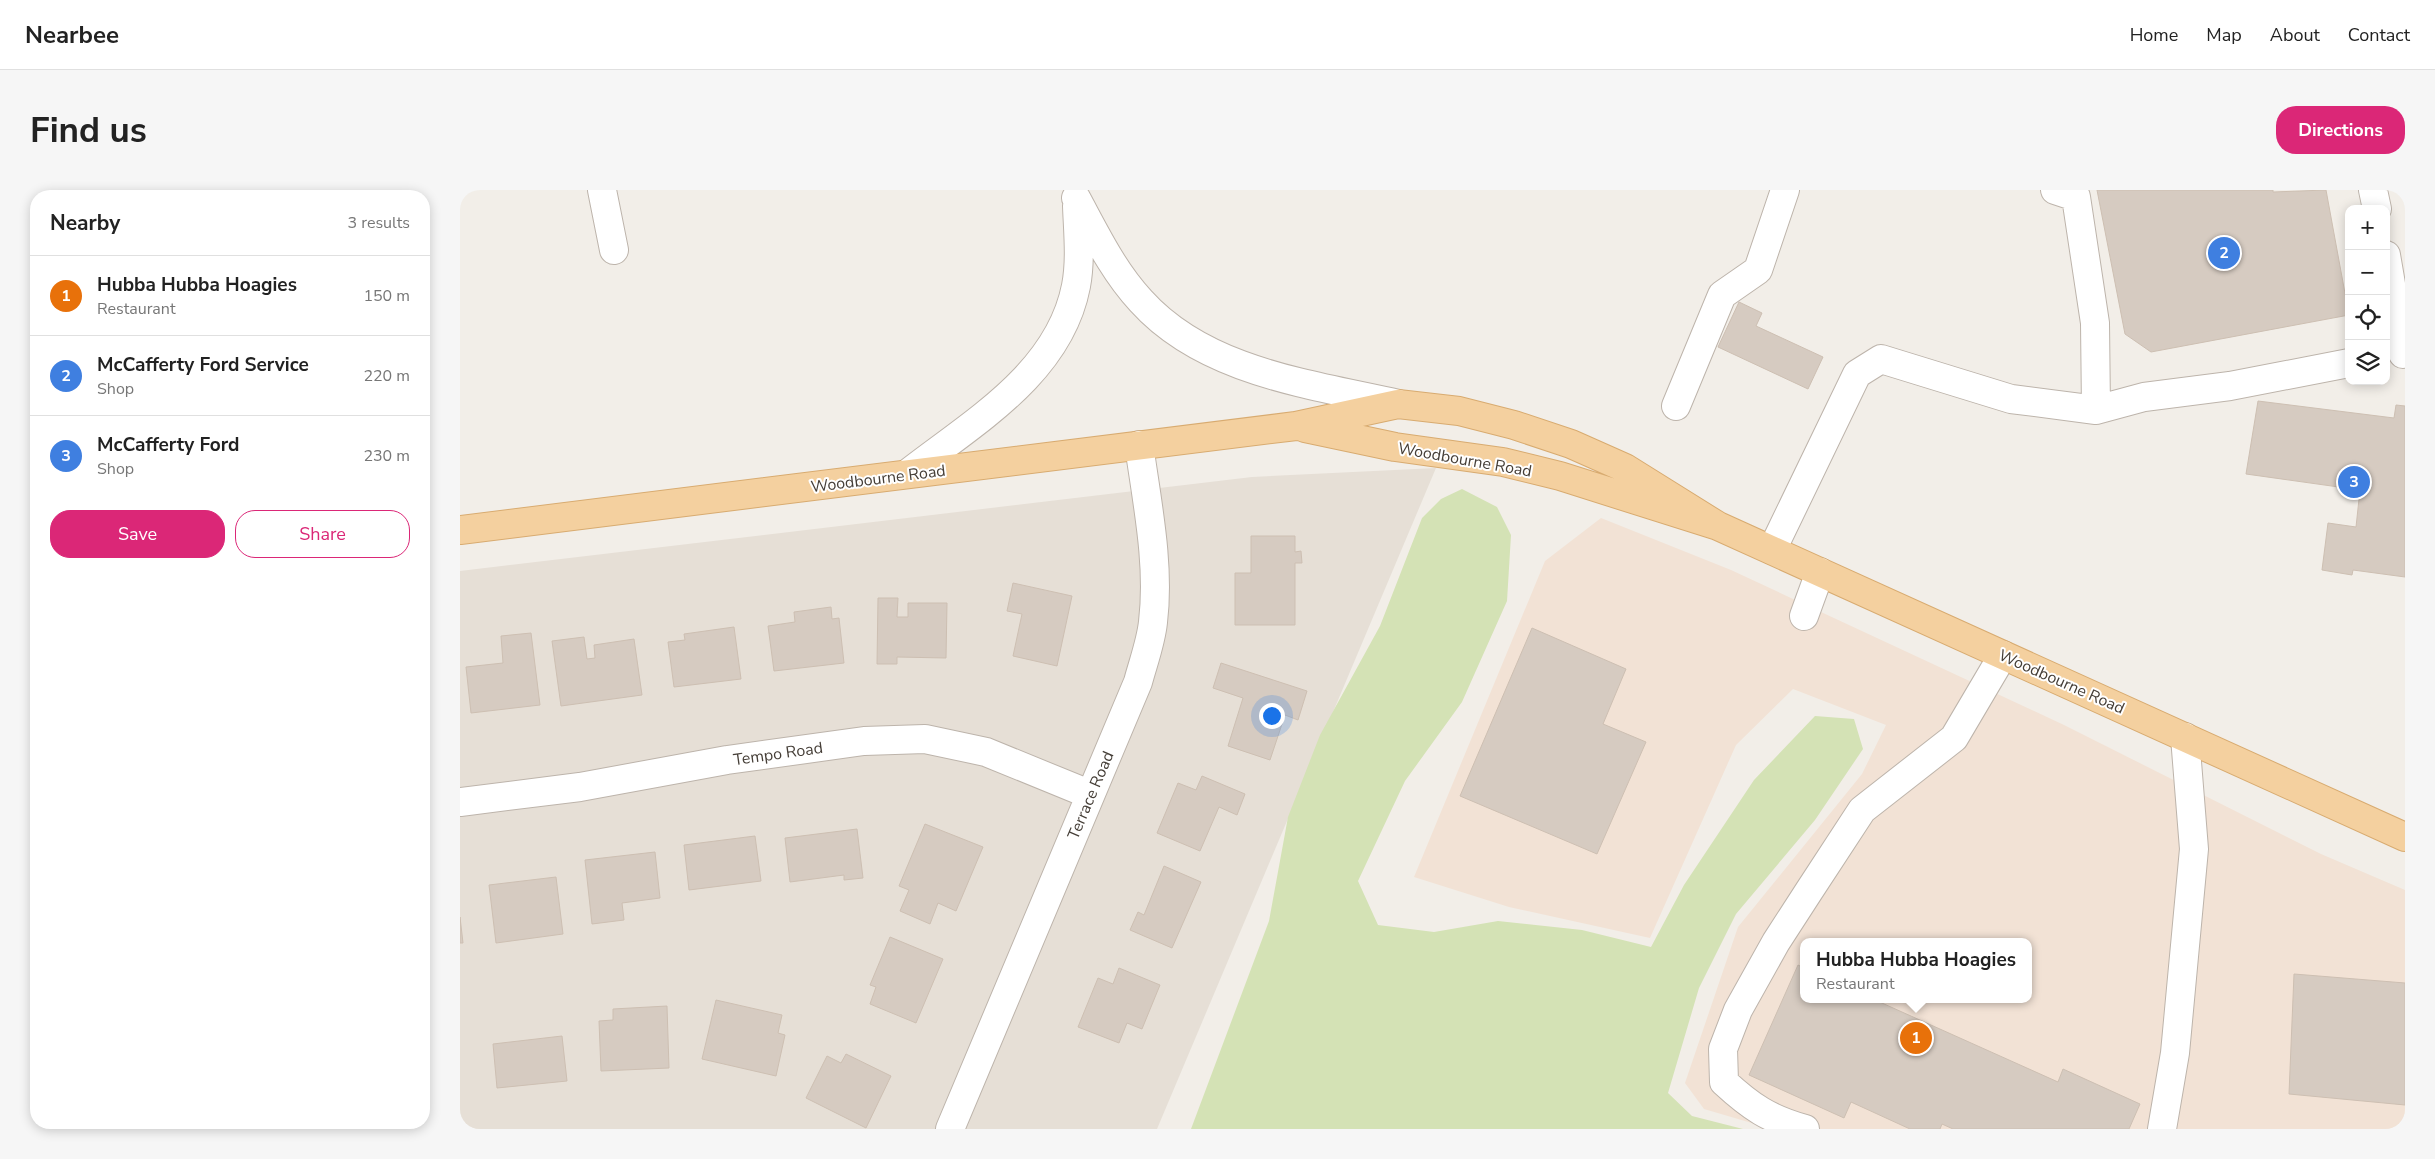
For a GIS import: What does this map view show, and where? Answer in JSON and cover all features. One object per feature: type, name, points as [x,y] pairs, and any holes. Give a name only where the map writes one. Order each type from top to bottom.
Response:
[{"type":"main road","name":"Woodbourne Road","points":[[460,530],[1296,426],[1398,404],[1459,411],[1514,425],[1572,444],[1625,468],[1718,526]]},
{"type":"main road","name":"Woodbourne Road","points":[[1296,426],[1395,447],[1503,462],[1560,476],[1718,526],[2405,837]]},
{"type":"street","points":[[602,190],[614,250]]},
{"type":"street","points":[[1676,406],[1722,295],[1758,270],[1785,190]]},
{"type":"street","points":[[2373,190],[2376,205]]},
{"type":"street","points":[[2068,192],[2095,323],[2096,410]]},
{"type":"street","points":[[1076,194],[1100,243],[1141,301],[1168,325],[1197,344],[1232,361],[1267,374],[1398,404]]},
{"type":"street","points":[[907,474],[1004,398],[1042,360],[1057,337],[1069,313],[1076,286],[1078,255],[1076,194]]},
{"type":"street","points":[[2390,289],[2398,355]]},
{"type":"street","points":[[1772,550],[1857,374],[1881,359],[2011,399],[2096,410],[2144,397],[2230,386],[2345,364]]},
{"type":"street","name":"Terrace Road","points":[[950,1129],[1138,682],[1153,623],[1154,559],[1139,445]]},
{"type":"street","points":[[1804,616],[1820,572]]},
{"type":"street","points":[[1805,1129],[1785,1123],[1750,1106],[1724,1082],[1723,1049],[1738,1010],[1776,942],[1862,810],[1954,738],[2003,654]]},
{"type":"street","points":[[2162,1129],[2175,1053],[2194,849],[2185,737]]},
{"type":"street","name":"Tempo Road","points":[[460,802],[580,786],[727,760],[864,741],[925,739],[986,752],[1090,794]]},
{"type":"shaded area","points":[[1436,468],[1157,1129],[460,1129],[460,571],[1252,477]]},
{"type":"shaded area","points":[[1601,518],[1731,570],[2064,725],[2321,854],[2405,890],[2405,1129],[1772,1129],[1704,1109],[1685,1083],[1738,927],[1862,774],[1886,725],[1793,689],[1736,745],[1650,938],[1509,907],[1414,877],[1545,561]]},
{"type":"green space","points":[[1462,489],[1497,507],[1511,535],[1507,601],[1462,702],[1405,781],[1358,881],[1378,925],[1434,932],[1498,921],[1582,930],[1651,947],[1684,885],[1754,780],[1815,716],[1854,719],[1863,749],[1815,820],[1736,914],[1699,988],[1668,1093],[1692,1116],[1743,1129],[1191,1129],[1269,921],[1288,817],[1320,735],[1380,626],[1422,518],[1441,499]]},
{"type":"building","points":[[2097,190],[2273,190],[2273,192],[2326,190],[2345,293],[2345,316],[2151,352],[2125,334]]},
{"type":"building","points":[[1739,302],[1762,313],[1756,326],[1823,357],[1808,389],[1718,347]]},
{"type":"building","points":[[2258,401],[2394,418],[2396,405],[2405,406],[2405,577],[2353,570],[2352,575],[2322,570],[2328,523],[2356,527],[2360,490],[2246,474]]},
{"type":"building","points":[[1251,536],[1295,536],[1295,552],[1301,551],[1302,563],[1295,563],[1295,625],[1235,625],[1235,573],[1251,573]]},
{"type":"building","points":[[1013,583],[1072,596],[1057,666],[1013,656],[1022,614],[1007,611]]},
{"type":"building","points":[[878,598],[898,598],[897,617],[908,617],[908,603],[947,603],[946,658],[897,657],[897,664],[877,664]]},
{"type":"building","points":[[831,607],[832,619],[839,618],[844,663],[774,671],[768,626],[795,622],[794,612]]},
{"type":"building","points":[[734,627],[741,679],[674,687],[668,642],[685,640],[684,634]]},
{"type":"building","points":[[1532,628],[1626,669],[1603,724],[1646,742],[1597,854],[1460,796]]},
{"type":"building","points":[[531,633],[540,705],[471,713],[466,667],[503,663],[501,636]]},
{"type":"building","points":[[584,637],[587,659],[595,658],[594,645],[634,639],[642,695],[561,706],[552,641]]},
{"type":"building","points":[[1221,663],[1307,691],[1298,720],[1285,715],[1270,760],[1228,746],[1243,698],[1213,688]]},
{"type":"building","points":[[1202,776],[1245,794],[1237,815],[1219,807],[1200,851],[1157,833],[1178,783],[1196,790]]},
{"type":"building","points":[[925,824],[983,847],[956,911],[938,903],[930,924],[900,911],[909,890],[899,886]]},
{"type":"building","points":[[857,829],[863,878],[844,880],[844,875],[790,882],[785,838]]},
{"type":"building","points":[[755,836],[761,881],[689,890],[684,845]]},
{"type":"building","points":[[655,852],[660,898],[622,903],[624,920],[592,924],[585,860]]},
{"type":"building","points":[[1164,866],[1201,882],[1172,948],[1130,930],[1138,912],[1144,915]]},
{"type":"building","points":[[556,877],[563,934],[496,943],[489,885]]},
{"type":"building","points":[[460,917],[463,943],[460,943]]},
{"type":"building","points":[[890,937],[943,959],[916,1023],[870,1004],[876,987],[870,985]]},
{"type":"building","points":[[1798,965],[1800,966],[1800,1003],[1882,1003],[2058,1082],[2063,1069],[2140,1104],[2129,1129],[1953,1129],[1942,1124],[1940,1129],[1910,1129],[1851,1102],[1844,1118],[1749,1075]]},
{"type":"building","points":[[1119,968],[1160,985],[1142,1029],[1127,1023],[1119,1043],[1078,1027],[1098,978],[1113,984]]},
{"type":"building","points":[[2294,974],[2405,983],[2405,1105],[2289,1094]]},
{"type":"building","points":[[716,1000],[782,1015],[778,1033],[785,1035],[776,1076],[702,1059]]},
{"type":"building","points":[[667,1006],[669,1068],[601,1071],[599,1021],[613,1020],[613,1009]]},
{"type":"building","points":[[562,1036],[567,1081],[497,1088],[493,1044]]},
{"type":"building","points":[[846,1054],[891,1076],[866,1128],[806,1098],[827,1056],[841,1063]]},
{"type":"place","name":"McCafferty Ford Service","points":[[2224,253]]},
{"type":"place","name":"McCafferty Ford","points":[[2354,482]]},
{"type":"place","name":"Hubba Hubba Hoagies","points":[[1916,1038]]}]
